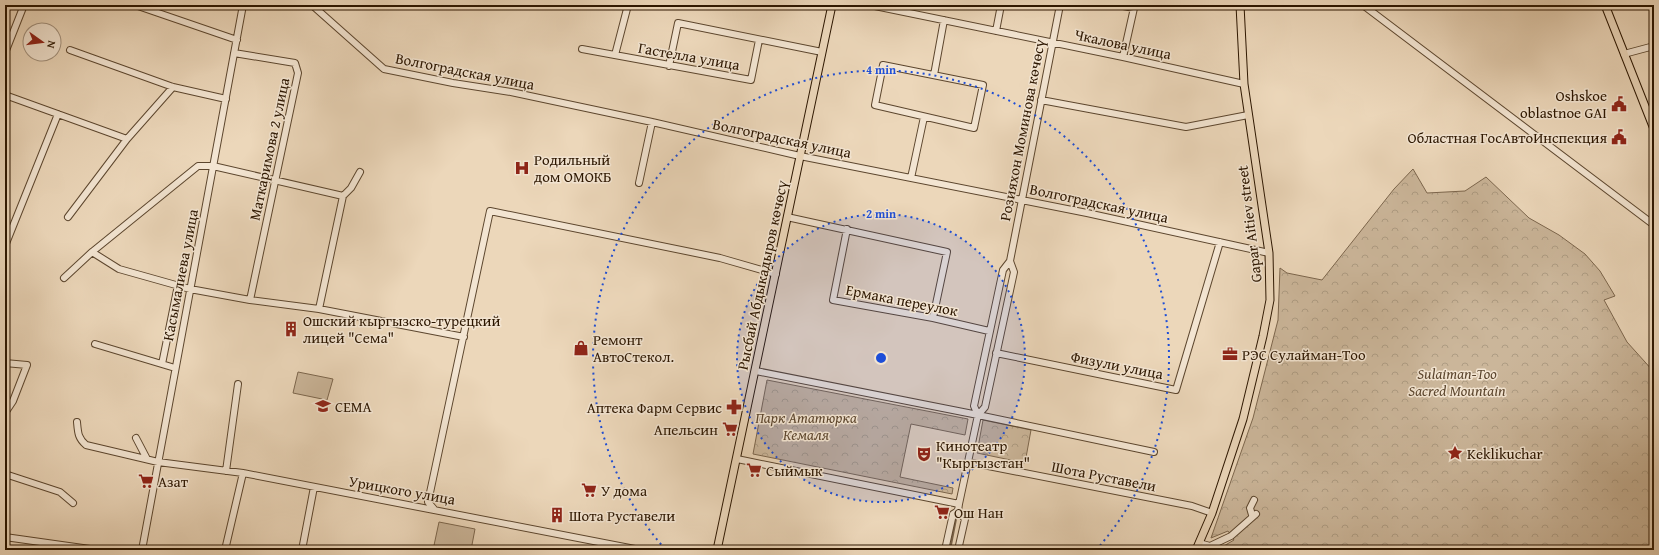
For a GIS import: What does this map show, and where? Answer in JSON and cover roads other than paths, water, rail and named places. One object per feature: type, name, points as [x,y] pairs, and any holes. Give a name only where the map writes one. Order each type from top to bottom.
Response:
[{"type":"main road","name":"Рысбай Абдыкадыров көчөсү","points":[[717,550],[756,371],[832,5]]},
{"type":"main road","name":"Gapar Aitiev street","points":[[1198,546],[1212,513],[1243,419],[1270,300],[1269,253],[1244,84],[1240,5]]},
{"type":"main road","points":[[1605,5],[1654,129]]},
{"type":"street","points":[[5,53],[24,5]]},
{"type":"street","points":[[135,5],[237,40]]},
{"type":"street","name":"Касымалиева улица","points":[[142,550],[243,5]]},
{"type":"street","name":"Волгоградская улица","points":[[312,5],[384,69],[511,92],[800,156],[1086,213],[1269,253]]},
{"type":"street","points":[[615,55],[628,5]]},
{"type":"street","name":"Чкалова улица","points":[[870,5],[1053,42],[1244,84]]},
{"type":"street","points":[[996,30],[1001,5]]},
{"type":"street","name":"Розияхон Моминова көчөсү","points":[[978,415],[974,406],[989,331],[1003,270],[1010,261],[1060,5]]},
{"type":"street","points":[[1118,5],[1134,8],[1123,57]]},
{"type":"street","points":[[1363,5],[1654,225]]},
{"type":"street","points":[[934,75],[944,20]]},
{"type":"street","points":[[669,66],[678,23],[822,52]]},
{"type":"street","name":"Гастелла улица","points":[[582,49],[751,80],[759,40]]},
{"type":"street","points":[[1624,54],[1654,46]]},
{"type":"street","points":[[70,50],[173,87],[226,99]]},
{"type":"street","name":"Маткаримова 2 улица","points":[[234,53],[295,64],[298,74],[250,300]]},
{"type":"street","points":[[883,65],[983,85],[974,128],[924,116],[875,105],[883,65]]},
{"type":"street","points":[[68,217],[127,139],[173,87]]},
{"type":"street","points":[[5,95],[127,139]]},
{"type":"street","points":[[1041,100],[1186,127],[1248,115]]},
{"type":"street","points":[[5,246],[58,114]]},
{"type":"street","points":[[911,178],[924,116]]},
{"type":"street","points":[[639,183],[652,122]]},
{"type":"street","points":[[64,278],[92,252],[198,166],[213,166],[343,196]]},
{"type":"street","points":[[319,309],[343,196],[351,188],[360,172]]},
{"type":"street","points":[[434,509],[428,502],[490,212],[720,258],[776,274]]},
{"type":"street","points":[[787,217],[947,252],[933,318]]},
{"type":"street","name":"Ермака переулок","points":[[847,229],[833,300],[933,318],[989,331]]},
{"type":"street","name":"Физули улица","points":[[996,353],[1176,390],[1220,242]]},
{"type":"street","points":[[92,252],[119,269],[190,289],[250,300],[319,309],[464,337]]},
{"type":"street","name":"Розияхон Моминова көчөсү","points":[[945,550],[953,514],[959,507],[978,415],[985,407],[1014,272],[1010,261]]},
{"type":"street","points":[[162,364],[178,285]]},
{"type":"street","points":[[95,344],[175,368]]},
{"type":"street","points":[[5,362],[27,365],[13,402],[5,413]]},
{"type":"street","points":[[756,371],[1154,452]]},
{"type":"street","points":[[226,471],[238,384]]},
{"type":"street","name":"Урицкого улица","points":[[77,422],[78,434],[81,441],[86,445],[158,462],[243,473],[314,488],[434,509],[640,550]]},
{"type":"street","points":[[136,438],[147,459]]},
{"type":"street","points":[[736,459],[959,507]]},
{"type":"street","name":"Шота Руставели","points":[[968,462],[1192,506],[1212,513]]},
{"type":"street","points":[[225,550],[243,473]]},
{"type":"street","points":[[5,474],[60,492],[73,503]]},
{"type":"street","points":[[302,550],[314,488]]},
{"type":"street","points":[[1198,546],[1210,546],[1231,536],[1254,515],[1250,508],[1254,500]]},
{"type":"street","name":"Розияхон Моминова көчөсү","points":[[958,550],[965,519],[959,507]]},
{"type":"street","points":[[5,537],[97,550]]},
{"type":"waterway","points":[[950,550],[956,519]]},
{"type":"place","name":"Oshskoe oblastnoe GAI","points":[[1619,104]]},
{"type":"place","name":"Областная ГосАвтоИнспекция","points":[[1619,137]]},
{"type":"place","name":"Родильный дом ОМОКБ","points":[[522,168]]},
{"type":"place","name":"Ошский кыргызско-турецкий лицей \"Сема\"","points":[[291,329]]},
{"type":"place","name":"Ремонт АвтоСтекол.","points":[[581,348]]},
{"type":"place","name":"РЭС Сулайман-Тоо","points":[[1230,354]]},
{"type":"place","name":"СЕМА","points":[[323,406]]},
{"type":"place","name":"Аптека Фарм Сервис","points":[[734,407]]},
{"type":"place","name":"Апельсин","points":[[730,429]]},
{"type":"place","name":"Keklikuchar","points":[[1455,453]]},
{"type":"place","name":"Кинотеатр \"Кыргызстан\"","points":[[924,454]]},
{"type":"place","name":"Сыймык","points":[[754,470]]},
{"type":"place","name":"Азат","points":[[146,481]]},
{"type":"place","name":"У дома","points":[[589,490]]},
{"type":"place","name":"Ош Нан","points":[[942,512]]},
{"type":"place","name":"Шота Руставели","points":[[557,515]]},
{"type":"park label","name":"Sulaiman-Too Sacred Mountain","points":[[1457,382]]},
{"type":"park label","name":"Парк Ататюрка Кемаля","points":[[806,426]]}]
